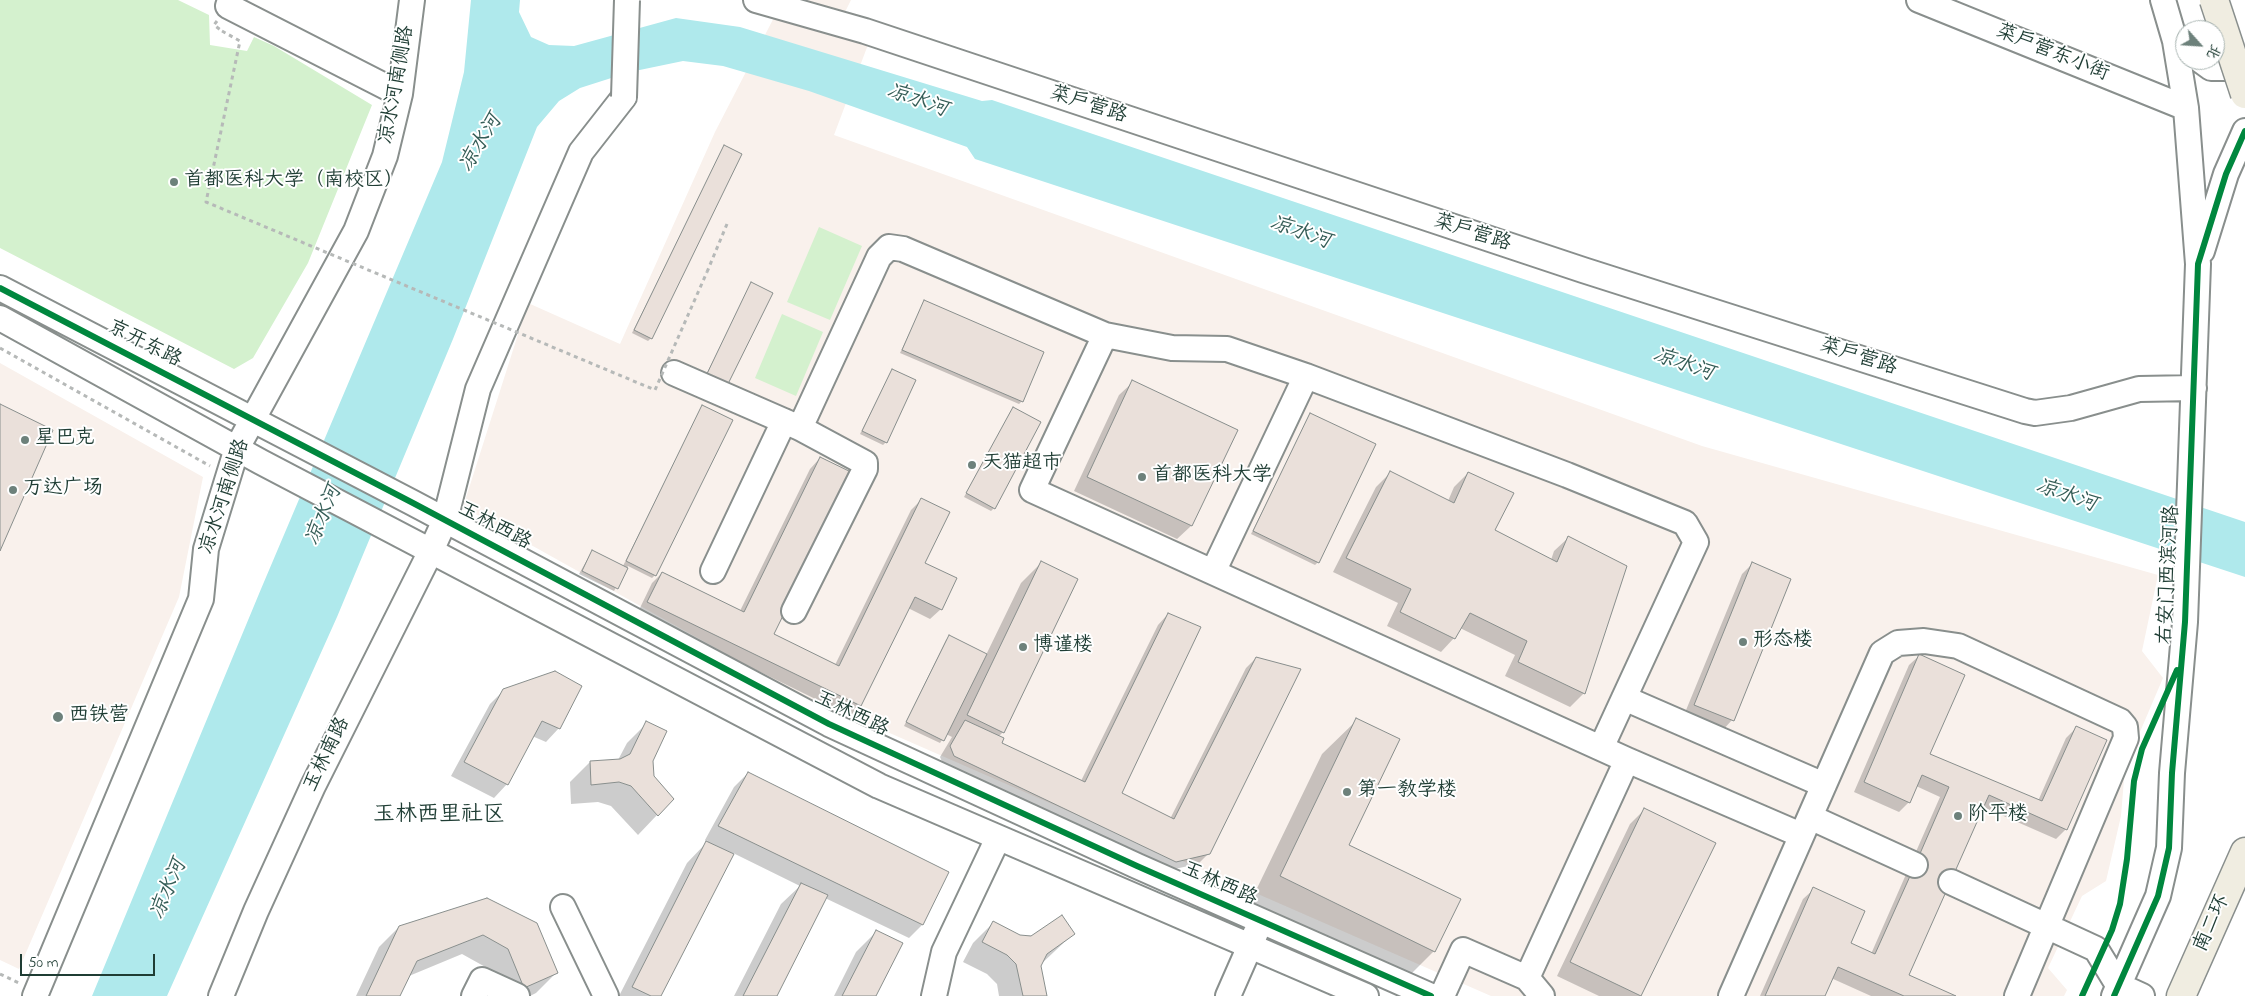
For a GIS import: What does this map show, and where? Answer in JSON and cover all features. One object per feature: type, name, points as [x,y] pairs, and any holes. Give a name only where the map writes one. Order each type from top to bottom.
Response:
[{"type":"main road","points":[[2214,0],[2245,94]]},
{"type":"main road","name":"南二环","points":[[2181,996],[2245,852]]},
{"type":"street","points":[[230,0],[228,6],[400,94]]},
{"type":"street","name":"凉水河南侧路","points":[[30,989],[201,598],[206,549],[237,448],[356,231],[385,156],[400,94],[412,0]]},
{"type":"street","name":"玉林南路","points":[[221,996],[256,911],[312,786],[445,520],[478,389],[581,152],[624,97],[627,0]]},
{"type":"street","name":"菜户营路","points":[[756,0],[865,31],[1583,270],[2025,411],[2035,413],[2071,408],[2139,389],[2194,388]]},
{"type":"street","name":"菜户营东小街","points":[[1919,0],[2186,108]]},
{"type":"street","points":[[2163,0],[2175,32]]},
{"type":"street","points":[[2225,68],[2245,68]]},
{"type":"street","points":[[2182,70],[2198,264]]},
{"type":"street","points":[[2198,264],[2226,174],[2245,131]]},
{"type":"street","points":[[713,571],[792,425],[879,257],[889,247],[903,249],[1105,335],[1172,348],[1227,349],[1306,376],[1685,523],[1696,542],[1601,748]]},
{"type":"street","name":"右安门西滨河路","points":[[2116,991],[2158,896],[2169,848],[2172,773],[2185,622],[2198,264]]},
{"type":"street","name":"京开东路","points":[[0,288],[274,430]]},
{"type":"street","points":[[0,318],[261,462],[879,786],[1366,996]]},
{"type":"street","points":[[1105,335],[1032,490],[1627,760],[1915,865]]},
{"type":"street","points":[[674,373],[792,425],[865,463],[865,469],[794,611]]},
{"type":"street","points":[[1213,572],[1306,376]]},
{"type":"street","name":"玉林西路","points":[[274,430],[829,724],[1261,921],[1431,996]]},
{"type":"street","points":[[1731,996],[1882,653],[1898,643],[1924,641],[1958,646],[2120,721],[2125,727],[2126,738],[2017,996]]},
{"type":"street","points":[[1624,698],[1824,784]]},
{"type":"street","points":[[1442,996],[1463,950],[1535,987],[1627,760]]},
{"type":"street","points":[[934,996],[944,952],[998,838]]},
{"type":"street","points":[[1951,882],[2096,949],[2116,991],[2142,996]]},
{"type":"street","points":[[563,908],[606,996]]},
{"type":"street","points":[[1228,996],[1261,921]]},
{"type":"street","points":[[474,996],[482,980],[517,996]]},
{"type":"path","points":[[214,25],[240,41],[206,202],[655,390],[727,224]]},
{"type":"path","points":[[328,257],[332,249]]},
{"type":"path","points":[[0,348],[216,470]]},
{"type":"path","points":[[0,974],[30,989]]},
{"type":"shaded area","name":"首都医科大学","points":[[783,0],[851,0],[838,26],[869,42],[834,135],[1702,446],[2158,575],[2142,651],[2163,678],[2125,767],[2121,816],[2106,881],[2082,896],[2048,968],[2067,990],[2064,996],[1491,996],[789,689],[463,507],[528,303],[620,344],[715,132]]},
{"type":"shaded area","points":[[0,363],[203,477],[179,597],[19,969],[0,960]]},
{"type":"green space","name":"首都医科大学（南校区）","points":[[0,0],[178,0],[209,15],[210,45],[247,51],[254,37],[274,46],[372,105],[308,263],[253,358],[234,369],[0,248]]},
{"type":"green space","points":[[819,227],[862,246],[830,320],[787,302]]},
{"type":"green space","points":[[782,314],[823,332],[796,396],[755,378]]},
{"type":"water","name":"凉水河","points":[[471,0],[520,0],[519,12],[531,37],[549,45],[574,46],[676,18],[740,27],[982,101],[992,100],[2245,522],[2245,577],[975,159],[967,147],[809,91],[723,66],[683,61],[630,72],[580,88],[559,101],[537,127],[453,339],[337,617],[167,996],[92,996],[261,589],[442,162],[464,72]]},
{"type":"building","points":[[724,145],[742,154],[652,339],[634,330]]},
{"type":"building","points":[[751,282],[773,293],[725,390],[704,380]]},
{"type":"building","points":[[924,300],[1044,352],[1023,402],[902,350]]},
{"type":"building","points":[[892,369],[916,380],[887,443],[862,431]]},
{"type":"building","points":[[1132,380],[1238,430],[1192,526],[1087,477]]},
{"type":"building","name":"万达广场","points":[[0,404],[53,430],[0,551]]},
{"type":"building","points":[[702,405],[733,420],[656,576],[626,561]]},
{"type":"building","points":[[1013,407],[1041,422],[995,509],[966,493]]},
{"type":"building","points":[[1310,413],[1376,444],[1319,563],[1253,531]]},
{"type":"building","points":[[820,457],[853,473],[774,634],[839,666],[921,498],[950,512],[925,563],[957,578],[942,610],[915,597],[861,706],[647,602],[662,572],[744,612]]},
{"type":"building","points":[[1390,471],[1454,503],[1468,472],[1514,493],[1495,530],[1557,562],[1568,536],[1627,566],[1585,694],[1518,662],[1527,641],[1470,613],[1455,639],[1400,612],[1411,589],[1346,558]]},
{"type":"building","points":[[592,550],[628,568],[618,589],[582,571]]},
{"type":"building","name":"博谨楼","points":[[1041,561],[1078,579],[1004,733],[967,715]]},
{"type":"building","name":"形态楼","points":[[1752,562],[1791,579],[1734,721],[1694,705]]},
{"type":"building","points":[[1168,613],[1201,627],[1122,793],[1174,819],[1256,657],[1301,669],[1210,854],[1176,862],[954,756],[950,746],[965,720],[1004,738],[1002,743],[1085,782]]},
{"type":"building","points":[[949,635],[987,654],[944,741],[906,722]]},
{"type":"building","name":"阶平楼","points":[[1919,654],[1965,675],[1930,754],[2042,801],[2076,726],[2107,740],[2067,830],[1989,795],[1909,975],[1956,996],[1904,996],[1838,967],[1825,996],[1765,996],[1813,887],[1865,911],[1851,943],[1875,954],[1949,787],[1922,775],[1910,803],[1864,782]]},
{"type":"building","points":[[555,671],[582,686],[560,729],[542,721],[508,785],[464,762],[503,689]]},
{"type":"building","name":"第一教学楼","points":[[1356,718],[1400,739],[1349,845],[1461,899],[1435,952],[1280,876]]},
{"type":"building","points":[[646,721],[667,731],[653,761],[654,776],[674,799],[658,816],[631,786],[619,782],[591,785],[590,761],[620,759],[630,754]]},
{"type":"building","points":[[748,772],[949,872],[923,925],[718,826]]},
{"type":"building","points":[[1644,808],[1716,843],[1641,996],[1570,962]]},
{"type":"building","points":[[706,841],[734,854],[661,996],[651,996],[632,987]]},
{"type":"building","points":[[801,883],[828,895],[777,996],[743,996]]},
{"type":"building","points":[[487,898],[537,923],[558,973],[524,988],[508,949],[483,935],[417,961],[400,996],[366,996],[399,926]]},
{"type":"building","points":[[1062,915],[1075,934],[1047,954],[1041,966],[1047,996],[1023,996],[1016,964],[1007,955],[982,942],[993,921],[1020,935],[1031,936]]},
{"type":"building","points":[[876,930],[903,943],[876,996],[842,996]]},
{"type":"cycle path","points":[[2114,996],[2158,896],[2169,848],[2172,773],[2185,622],[2198,264],[2226,174],[2245,131]]},
{"type":"cycle path","points":[[0,288],[413,503],[829,724],[1137,866],[1431,996]]},
{"type":"cycle path","points":[[2082,996],[2112,930],[2120,904],[2127,859],[2134,781],[2142,749],[2177,670]]},
{"type":"place","name":"首都医科大学（南校区）","points":[[174,182]]},
{"type":"place","name":"星巴克","points":[[25,440]]},
{"type":"place","name":"天猫超市","points":[[972,465]]},
{"type":"place","name":"首都医科大学","points":[[1142,477]]},
{"type":"place","name":"万达广场","points":[[13,490]]},
{"type":"place","name":"形态楼","points":[[1743,642]]},
{"type":"place","name":"博谨楼","points":[[1023,647]]},
{"type":"place","name":"西铁营","points":[[58,717]]},
{"type":"place","name":"第一教学楼","points":[[1347,792]]},
{"type":"place","name":"阶平楼","points":[[1958,816]]},
{"type":"district","name":"玉林西里社区","points":[[439,816]]}]
